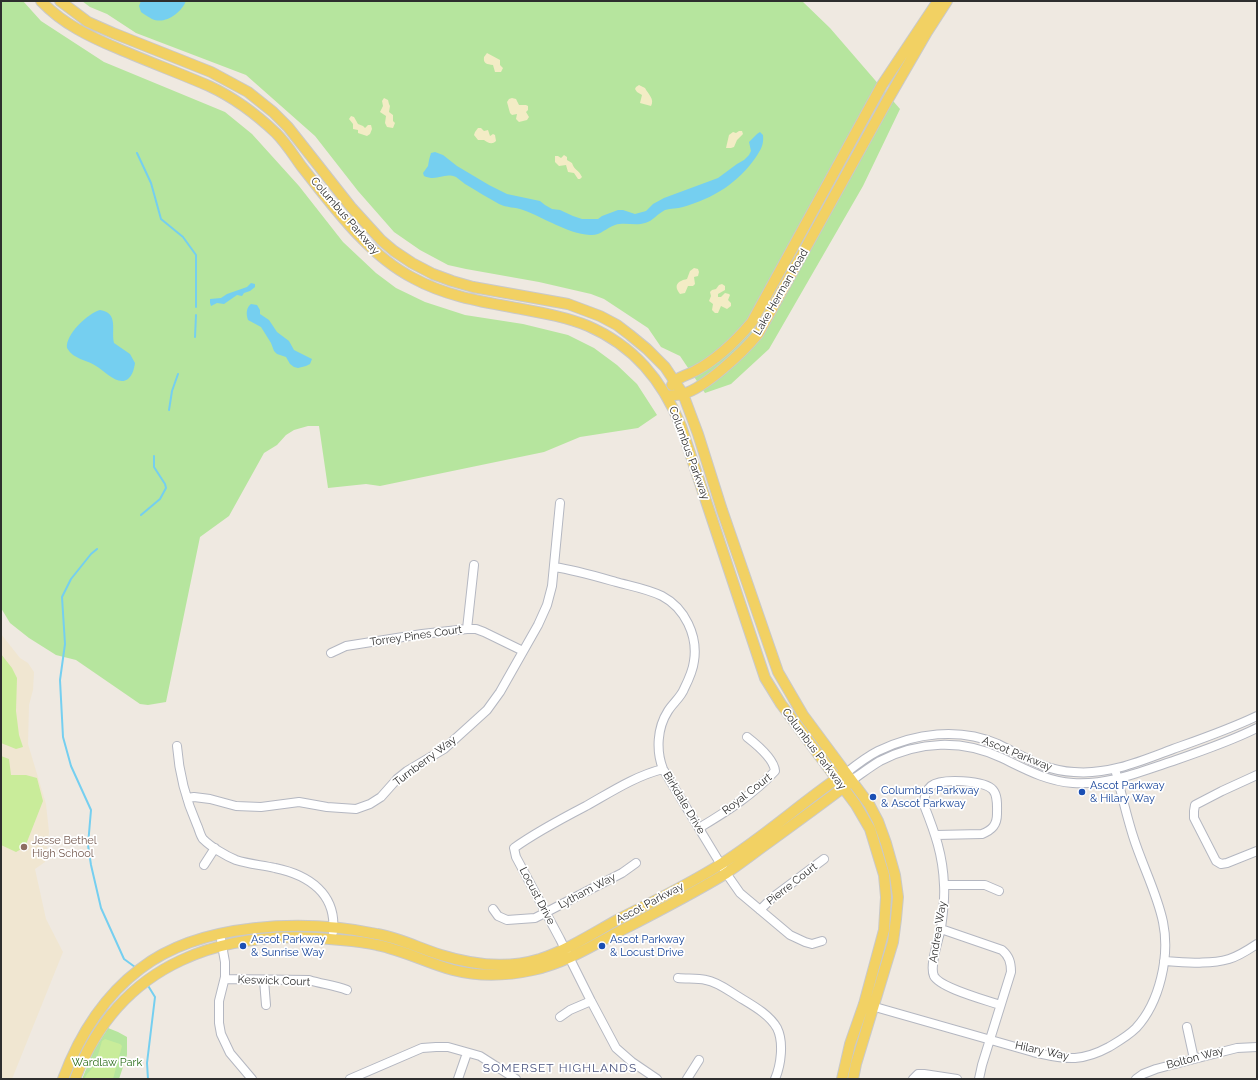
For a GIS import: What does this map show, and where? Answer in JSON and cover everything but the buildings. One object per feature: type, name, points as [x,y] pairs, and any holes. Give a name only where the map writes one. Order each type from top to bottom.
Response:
[{"type":"main road","name":"Columbus Parkway","points":[[41,1],[59,18],[86,35],[209,86],[226,94],[249,110],[277,134],[356,232],[376,253],[412,278],[445,293],[470,300],[554,316],[588,326],[619,343],[635,356],[660,384],[681,426],[765,678],[781,704],[869,804],[878,821],[886,843],[895,876],[898,898],[893,942],[856,1064],[853,1079]]},
{"type":"main road","name":"Columbus Parkway","points":[[60,1],[88,22],[146,47],[211,72],[248,92],[274,112],[288,127],[351,207],[381,240],[394,251],[412,262],[434,274],[473,287],[568,304],[600,316],[617,325],[647,349],[665,367],[683,394],[698,434],[778,672],[803,715],[845,777]]},
{"type":"main road","name":"Lake Herman Road","points":[[674,380],[695,371],[714,359],[742,334],[752,322],[882,85],[938,1]]},
{"type":"main road","name":"Lake Herman Road","points":[[667,396],[683,394],[712,377],[728,365],[750,344],[758,334],[891,95],[927,32],[947,1]]},
{"type":"main road","points":[[667,396],[674,380]]},
{"type":"main road","name":"Ascot Parkway","points":[[723,869],[843,788],[845,777]]},
{"type":"main road","name":"Ascot Parkway","points":[[75,1079],[97,1034],[109,1017],[137,989],[165,969],[187,957],[242,941],[307,937],[362,942],[386,947],[453,970],[480,975],[507,975],[545,967],[566,953],[691,894],[845,777]]},
{"type":"main road","name":"Columbus Parkway","points":[[842,1079],[850,1044],[864,1004],[884,930],[886,908],[885,882],[879,856],[870,829],[856,805],[843,788]]},
{"type":"main road","name":"Ascot Parkway","points":[[63,1079],[80,1039],[96,1013],[116,990],[140,968],[161,955],[196,940],[251,928],[311,926],[378,934],[409,942],[439,955],[481,964],[509,964],[566,953]]},
{"type":"street","name":"Turnberry Way","points":[[187,798],[194,797],[210,799],[236,806],[261,807],[299,802],[327,807],[356,809],[370,804],[381,797],[397,779],[407,771],[444,749],[487,710],[500,692],[538,625],[547,604],[552,586],[560,503]]},
{"type":"street","points":[[467,629],[474,565]]},
{"type":"street","name":"Birkdale Drive","points":[[554,567],[574,570],[662,596],[672,602],[686,620],[695,646],[694,661],[684,691],[667,712],[661,726],[659,752],[663,770],[723,869],[740,893],[797,940],[812,944],[822,941]]},
{"type":"street","name":"Torrey Pines Court","points":[[331,653],[346,646],[422,634],[467,629],[476,629],[484,632],[523,651]]},
{"type":"street","name":"Ascot Parkway","points":[[845,777],[864,759],[895,743],[922,735],[950,734],[984,739],[1038,764],[1060,770],[1086,772],[1115,769],[1225,730],[1257,716]]},
{"type":"street","name":"Ascot Parkway","points":[[845,777],[897,753],[929,745],[950,744],[975,748],[987,752],[1034,774],[1057,780],[1089,783],[1118,779],[1203,751],[1257,728]]},
{"type":"street","name":"Royal Court","points":[[699,828],[726,812],[769,778],[775,771],[775,767],[762,750],[746,737]]},
{"type":"street","points":[[176,746],[179,769],[187,798],[203,838],[216,848],[237,860],[277,868],[298,875],[314,883],[326,898],[334,917],[332,939]]},
{"type":"street","name":"Hilary Way","points":[[864,1004],[1033,1052],[1057,1057],[1074,1058],[1100,1052],[1123,1040],[1137,1027],[1145,1016],[1160,984],[1164,961],[1165,937],[1161,913],[1133,837],[1115,769]]},
{"type":"street","name":"Locust Drive","points":[[657,1079],[632,1062],[616,1048],[516,857],[514,848],[545,828],[627,783],[649,773],[663,770]]},
{"type":"street","points":[[1257,775],[1195,805],[1194,811],[1194,818],[1216,861],[1221,864],[1227,863],[1257,851]]},
{"type":"street","name":"Andrea Way","points":[[936,836],[982,834],[989,832],[997,819],[996,798],[990,787],[985,784],[974,782],[940,782],[930,787],[925,795],[924,805],[936,836],[940,852],[944,885],[941,929],[932,967],[934,976],[950,988],[1000,1005]]},
{"type":"street","points":[[204,864],[216,848]]},
{"type":"street","name":"Pierre Court","points":[[760,910],[772,898],[824,859]]},
{"type":"street","name":"Lytham Way","points":[[493,909],[498,916],[507,920],[535,918],[622,873],[636,863]]},
{"type":"street","points":[[944,885],[984,885],[998,891]]},
{"type":"street","points":[[941,929],[994,946],[1006,953],[1010,962],[1011,972],[978,1079]]},
{"type":"street","points":[[220,934],[225,962],[225,979],[218,1001],[218,1023],[221,1034],[230,1053],[252,1079]]},
{"type":"street","points":[[1164,961],[1194,963],[1216,962],[1237,956],[1257,944]]},
{"type":"street","points":[[678,978],[706,980],[722,986],[766,1016],[777,1028],[781,1045],[780,1064],[775,1079]]},
{"type":"street","name":"Keswick Court","points":[[225,979],[309,980],[319,984],[336,986],[347,990]]},
{"type":"street","points":[[264,980],[266,1005]]},
{"type":"street","points":[[560,1017],[570,1010],[591,1001]]},
{"type":"street","points":[[1187,1027],[1194,1058]]},
{"type":"street","name":"Bolton Way","points":[[1136,1079],[1156,1069],[1194,1058],[1237,1048],[1257,1047]]},
{"type":"street","points":[[350,1079],[422,1048],[448,1048],[480,1056],[516,1079]]},
{"type":"street","points":[[458,1079],[467,1053]]},
{"type":"street","points":[[687,1079],[699,1060]]},
{"type":"street","points":[[913,1079],[918,1074],[924,1074],[957,1079]]},
{"type":"shaded area","name":"Jesse Bethel High School","points":[[1,634],[20,658],[28,663],[34,672],[33,690],[29,705],[28,744],[46,804],[49,832],[45,862],[35,869],[46,919],[63,952],[12,1079],[1,1079]]},
{"type":"green space","points":[[1,1],[23,1],[41,21],[104,62],[225,112],[252,134],[299,186],[343,242],[376,273],[396,288],[425,302],[465,315],[523,324],[568,335],[594,348],[617,365],[637,384],[657,415],[638,428],[580,437],[544,452],[380,486],[366,484],[328,488],[319,426],[308,426],[294,430],[286,435],[277,445],[264,453],[229,516],[200,537],[166,702],[148,705],[140,704],[76,660],[56,655],[29,638],[10,623],[1,608]]},
{"type":"green space","points":[[82,1],[802,1],[830,28],[900,109],[863,186],[769,349],[731,384],[705,393],[680,356],[661,347],[648,328],[604,299],[591,294],[539,282],[448,265],[420,250],[394,232],[358,191],[315,136],[246,75],[136,33],[107,14],[90,7]]},
{"type":"green space","points":[[1,654],[12,668],[17,678],[16,711],[19,735],[23,747],[16,749],[1,743]]},
{"type":"green space","points":[[1,756],[9,759],[11,775],[26,775],[37,778],[43,801],[25,847],[16,852],[1,845]]},
{"type":"green space","name":"Wardlaw Park","points":[[108,1028],[127,1037],[127,1055],[119,1079],[82,1079],[94,1050]]},
{"type":"green space","points":[[105,1039],[122,1046],[113,1079],[84,1079],[95,1065],[102,1041]]},
{"type":"sand","points":[[487,53],[500,60],[500,65],[503,68],[501,72],[495,72],[493,65],[485,62],[484,57]]},
{"type":"sand","points":[[639,85],[645,88],[651,97],[651,106],[640,103],[642,95],[635,89]]},
{"type":"sand","points":[[384,98],[388,100],[390,106],[389,112],[393,115],[393,121],[395,123],[393,128],[387,127],[385,123],[386,116],[380,112],[383,106],[382,101]]},
{"type":"sand","points":[[512,98],[516,99],[519,105],[528,106],[528,110],[526,112],[529,117],[527,120],[519,122],[516,119],[517,114],[512,115],[510,113],[507,102]]},
{"type":"sand","points":[[351,116],[354,117],[358,124],[365,128],[368,125],[371,125],[372,129],[370,134],[367,136],[358,133],[358,130],[353,129],[353,124],[349,119]]},
{"type":"sand","points":[[478,128],[481,128],[484,131],[488,130],[490,136],[493,134],[495,135],[496,141],[488,143],[484,140],[478,140],[474,135]]},
{"type":"sand","points":[[742,131],[743,134],[737,140],[734,147],[726,148],[729,135],[733,132],[736,133]]},
{"type":"sand","points":[[564,155],[581,175],[582,177],[580,179],[578,179],[574,173],[568,172],[566,165],[559,166],[555,162],[555,156],[561,158]]},
{"type":"sand","points":[[694,268],[698,269],[699,272],[698,276],[694,277],[695,284],[693,286],[688,286],[685,293],[680,294],[677,288],[679,282],[687,279],[690,271]]},
{"type":"sand","points":[[722,284],[725,286],[725,290],[718,294],[718,297],[721,297],[725,293],[729,294],[728,300],[731,303],[731,306],[727,309],[721,306],[718,313],[715,313],[712,310],[713,304],[709,301],[711,296],[710,292]]},
{"type":"water","points":[[141,1],[186,1],[180,10],[172,17],[157,20],[152,19],[141,12],[139,6]]},
{"type":"water","points":[[760,132],[763,135],[763,144],[756,157],[741,175],[715,194],[681,208],[665,210],[648,222],[641,224],[615,225],[594,235],[581,234],[556,225],[523,210],[502,205],[465,184],[456,177],[447,176],[429,178],[424,176],[423,173],[428,166],[431,153],[435,152],[443,155],[457,166],[507,194],[540,201],[552,209],[560,210],[582,219],[598,219],[618,210],[635,214],[646,211],[653,204],[664,198],[718,178],[749,155],[751,151],[749,142]]},
{"type":"water","points":[[251,283],[255,284],[255,287],[244,293],[242,296],[237,295],[224,304],[217,303],[211,306],[210,299],[221,298],[227,294],[247,287]]},
{"type":"water","points":[[251,304],[257,305],[260,310],[260,314],[269,320],[277,332],[289,341],[294,350],[312,359],[310,364],[298,368],[294,367],[290,364],[286,357],[277,354],[274,351],[261,327],[248,320],[247,311]]},
{"type":"water","points":[[100,310],[106,312],[112,318],[114,343],[130,354],[135,363],[131,375],[125,381],[112,378],[100,368],[73,355],[67,348],[67,343],[78,325],[90,315]]},
{"type":"waterway","points":[[137,153],[151,183],[161,219],[183,237],[196,255],[196,307]]},
{"type":"waterway","points":[[195,337],[196,315]]},
{"type":"waterway","points":[[169,410],[172,391],[178,374]]},
{"type":"waterway","points":[[141,515],[160,499],[166,488],[154,467],[154,456]]},
{"type":"waterway","points":[[97,549],[91,554],[71,579],[62,597],[65,644],[60,680],[63,737],[71,766],[91,810],[88,845],[101,908],[124,959],[135,967]]},
{"type":"waterway","points":[[147,984],[155,997],[147,1063],[148,1079]]},
{"type":"place","name":"Ascot Parkway & Hilary Way","points":[[1082,792]]},
{"type":"place","name":"Columbus Parkway & Ascot Parkway","points":[[873,797]]},
{"type":"place","name":"Jesse Bethel High School","points":[[24,847]]},
{"type":"place","name":"Ascot Parkway & Sunrise Way","points":[[243,946]]},
{"type":"place","name":"Ascot Parkway & Locust Drive","points":[[602,946]]},
{"type":"district","name":"SOMERSET HIGHLANDS","points":[[560,1068]]}]
